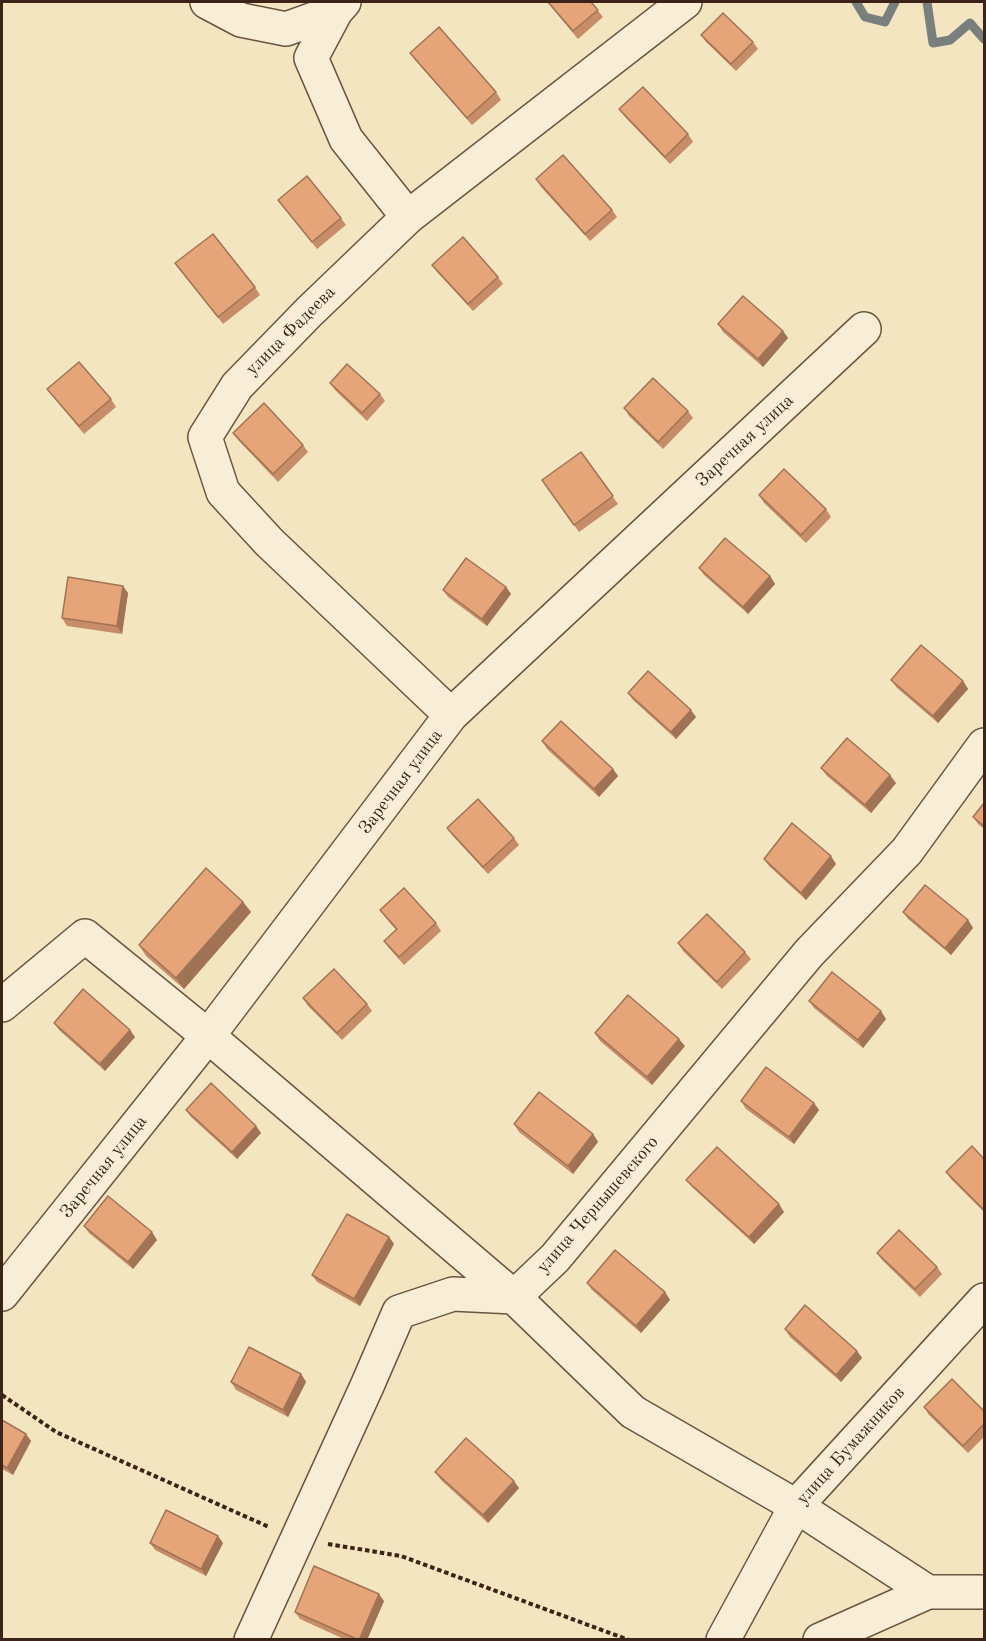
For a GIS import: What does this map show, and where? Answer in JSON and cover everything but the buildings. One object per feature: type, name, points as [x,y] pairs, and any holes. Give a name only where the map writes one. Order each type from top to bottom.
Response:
[{"type":"street","points":[[207,2],[241,20],[286,29],[340,6]]},
{"type":"street","name":"улица Фадеева","points":[[451,715],[269,542],[223,492],[205,437],[237,386],[309,312],[408,217],[685,2]]},
{"type":"street","points":[[340,6],[311,58],[346,140],[408,217]]},
{"type":"street","name":"Заречная улица","points":[[2,1294],[208,1036],[451,715],[864,329]]},
{"type":"street","name":"улица Чернышевского","points":[[514,1297],[555,1258],[809,953],[907,851],[984,745]]},
{"type":"street","points":[[2,1005],[85,936],[208,1036],[514,1297],[633,1412],[796,1506],[928,1592]]},
{"type":"street","points":[[251,1640],[368,1386],[399,1312],[453,1294],[514,1297]]},
{"type":"street","name":"улица Бумажников","points":[[723,1640],[796,1506],[984,1299]]},
{"type":"street","points":[[820,1640],[928,1592],[984,1592]]},
{"type":"waterway","points":[[856,2],[865,17],[885,22],[895,2]]},
{"type":"waterway","points":[[927,2],[933,43],[950,40],[970,23],[984,39]]}]
